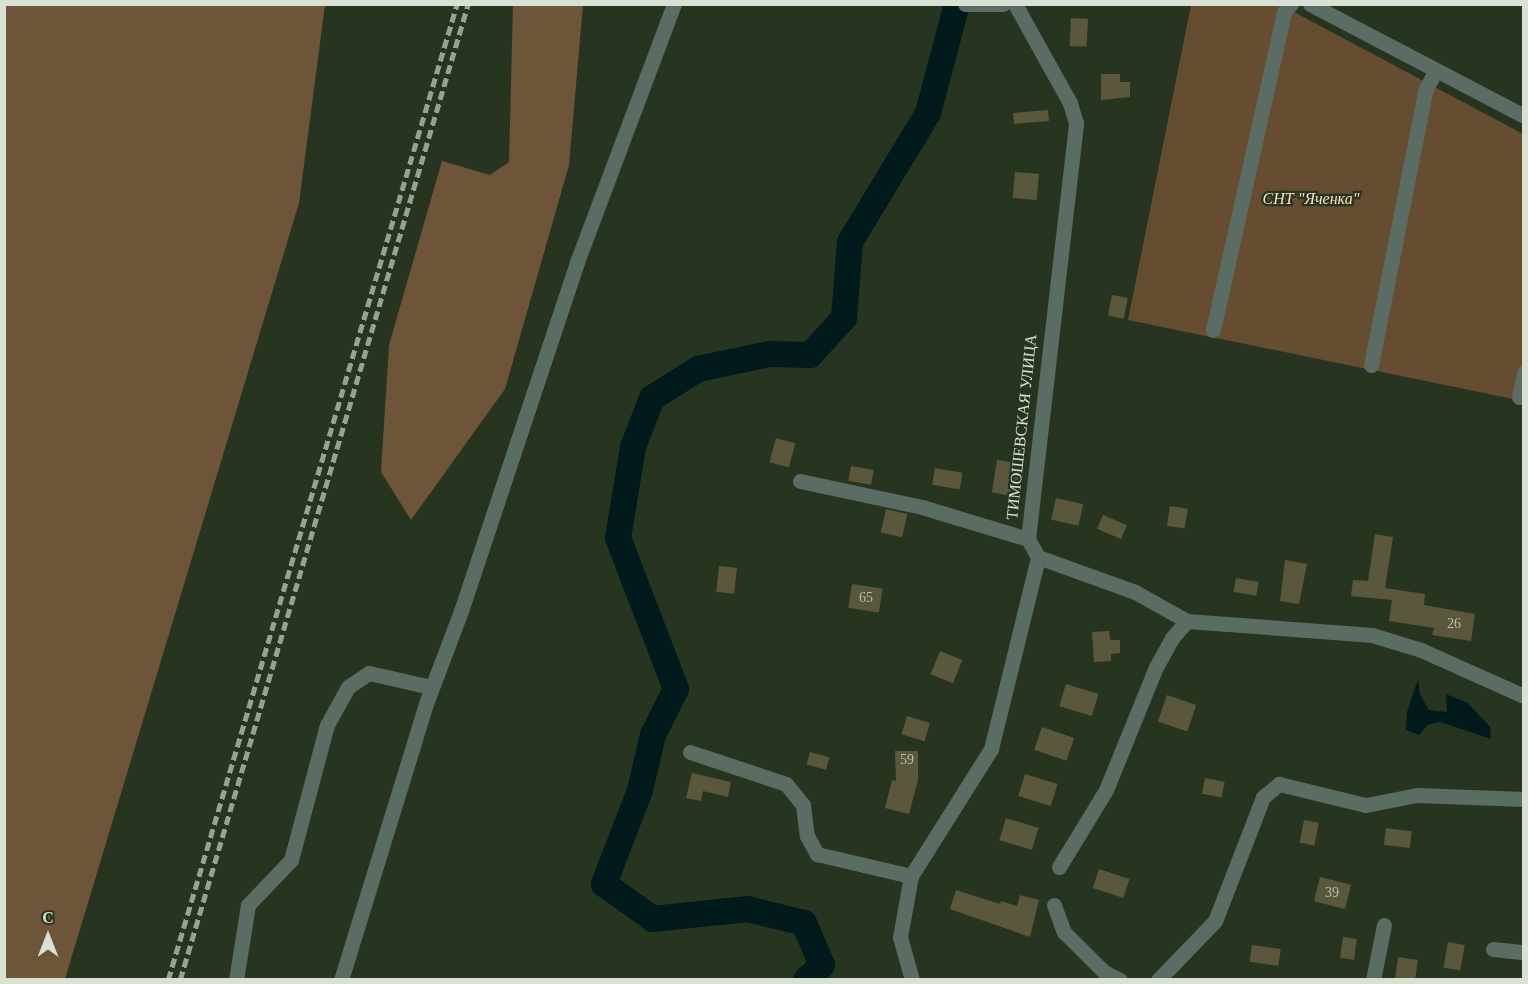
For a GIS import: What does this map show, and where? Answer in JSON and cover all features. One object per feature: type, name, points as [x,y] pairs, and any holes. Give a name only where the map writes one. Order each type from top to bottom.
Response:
[{"type":"street","points":[[341,980],[429,694],[461,611],[577,262],[674,4]]},
{"type":"street","points":[[966,5],[1003,4]]},
{"type":"street","name":"ТИМОШЕВСКАЯ УЛИЦА","points":[[1015,4],[1070,103],[1076,123],[1028,539],[1038,557]]},
{"type":"street","points":[[1213,330],[1284,12],[1290,4]]},
{"type":"street","points":[[1310,4],[1524,117]]},
{"type":"street","points":[[1371,364],[1426,88],[1436,71]]},
{"type":"street","points":[[1519,397],[1524,373]]},
{"type":"street","points":[[800,481],[922,507],[1028,539]]},
{"type":"street","points":[[912,980],[900,937],[911,876],[991,749],[1038,557],[1135,592],[1187,621],[1372,635],[1421,650],[1524,696]]},
{"type":"street","points":[[1059,867],[1106,790],[1156,667],[1172,638],[1187,621]]},
{"type":"street","points":[[236,980],[248,905],[291,860],[327,725],[348,687],[369,673],[429,694]]},
{"type":"street","points":[[690,752],[786,784],[803,805],[807,836],[817,854],[911,876]]},
{"type":"street","points":[[1158,980],[1215,921],[1263,797],[1279,784],[1366,805],[1417,795],[1524,799]]},
{"type":"street","points":[[1054,905],[1064,932],[1104,972],[1120,980]]},
{"type":"street","points":[[1373,980],[1384,925]]},
{"type":"street","points":[[1493,949],[1524,952]]},
{"type":"green space","name":"СНТ \"Яченка\"","points":[[1191,5],[1281,5],[1523,134],[1523,401],[1128,320]]},
{"type":"shaded area","points":[[5,4],[325,5],[299,203],[65,979],[5,979]]},
{"type":"shaded area","points":[[513,5],[583,5],[569,165],[505,389],[411,520],[381,472],[389,345],[442,161],[490,175],[509,162]]},
{"type":"water","points":[[1418,679],[1420,695],[1429,710],[1447,712],[1446,694],[1468,703],[1490,727],[1491,739],[1440,722],[1427,725],[1419,735],[1406,730],[1407,712]]},
{"type":"building","points":[[1071,18],[1088,19],[1087,47],[1070,46]]},
{"type":"building","points":[[1101,74],[1120,74],[1120,82],[1130,82],[1130,97],[1101,100]]},
{"type":"building","points":[[1048,110],[1049,121],[1014,124],[1013,113]]},
{"type":"building","points":[[1015,172],[1039,174],[1037,200],[1013,198]]},
{"type":"building","points":[[1112,295],[1128,298],[1124,319],[1108,316]]},
{"type":"building","points":[[776,438],[795,443],[789,467],[770,462]]},
{"type":"building","points":[[997,460],[1021,464],[1016,496],[992,493]]},
{"type":"building","points":[[851,466],[874,470],[871,485],[848,481]]},
{"type":"building","points":[[935,468],[963,473],[960,490],[932,485]]},
{"type":"building","points":[[1056,498],[1083,504],[1078,526],[1051,519]]},
{"type":"building","points":[[1170,506],[1188,509],[1185,529],[1167,526]]},
{"type":"building","points":[[886,509],[907,514],[902,537],[881,532]]},
{"type":"building","points":[[1103,515],[1127,525],[1121,539],[1097,529]]},
{"type":"building","points":[[1375,534],[1393,537],[1385,588],[1425,594],[1424,605],[1475,614],[1471,641],[1432,635],[1434,628],[1389,621],[1392,600],[1351,596],[1353,580],[1368,581]]},
{"type":"building","points":[[1285,560],[1307,564],[1299,604],[1280,601]]},
{"type":"building","points":[[719,566],[737,568],[734,594],[716,592]]},
{"type":"building","points":[[1236,578],[1259,582],[1256,596],[1234,592]]},
{"type":"building","points":[[852,584],[883,589],[879,613],[848,608]]},
{"type":"building","points":[[1109,631],[1110,640],[1120,640],[1120,653],[1111,654],[1111,661],[1094,662],[1092,632]]},
{"type":"building","points":[[940,651],[962,660],[953,683],[931,674]]},
{"type":"building","points":[[1066,684],[1099,694],[1092,716],[1059,706]]},
{"type":"building","points":[[1167,695],[1196,705],[1187,732],[1158,721]]},
{"type":"building","points":[[907,716],[930,723],[924,741],[901,734]]},
{"type":"building","points":[[1042,727],[1074,738],[1066,761],[1034,750]]},
{"type":"building","points":[[895,751],[918,751],[918,780],[909,814],[885,808],[892,780],[896,781]]},
{"type":"building","points":[[810,752],[829,757],[826,770],[807,765]]},
{"type":"building","points":[[692,773],[731,782],[728,797],[703,791],[701,801],[686,798]]},
{"type":"building","points":[[1025,774],[1058,784],[1051,806],[1018,796]]},
{"type":"building","points":[[1205,778],[1225,782],[1222,798],[1202,794]]},
{"type":"building","points":[[1006,818],[1039,828],[1032,850],[999,840]]},
{"type":"building","points":[[1304,820],[1319,823],[1314,845],[1300,843]]},
{"type":"building","points":[[1386,828],[1412,831],[1410,848],[1384,845]]},
{"type":"building","points":[[1099,869],[1129,879],[1123,898],[1093,888]]},
{"type":"building","points":[[1320,877],[1351,885],[1345,909],[1314,901]]},
{"type":"building","points":[[956,890],[1000,904],[1001,901],[1017,906],[1020,895],[1039,900],[1030,937],[950,909]]},
{"type":"building","points":[[1343,937],[1357,939],[1354,960],[1340,958]]},
{"type":"building","points":[[1448,942],[1465,945],[1460,971],[1443,968]]},
{"type":"building","points":[[1252,945],[1281,949],[1278,966],[1250,962]]},
{"type":"building","points":[[1398,957],[1418,960],[1415,980],[1395,980]]},
{"type":"waterway","points":[[806,980],[822,965],[804,923],[748,909],[653,919],[604,884],[640,790],[653,735],[676,689],[618,538],[633,447],[652,398],[698,369],[769,354],[810,355],[844,318],[850,242],[928,113],[957,4]]},
{"type":"railway","points":[[168,980],[457,4]]},
{"type":"railway","points":[[180,980],[468,4]]}]
